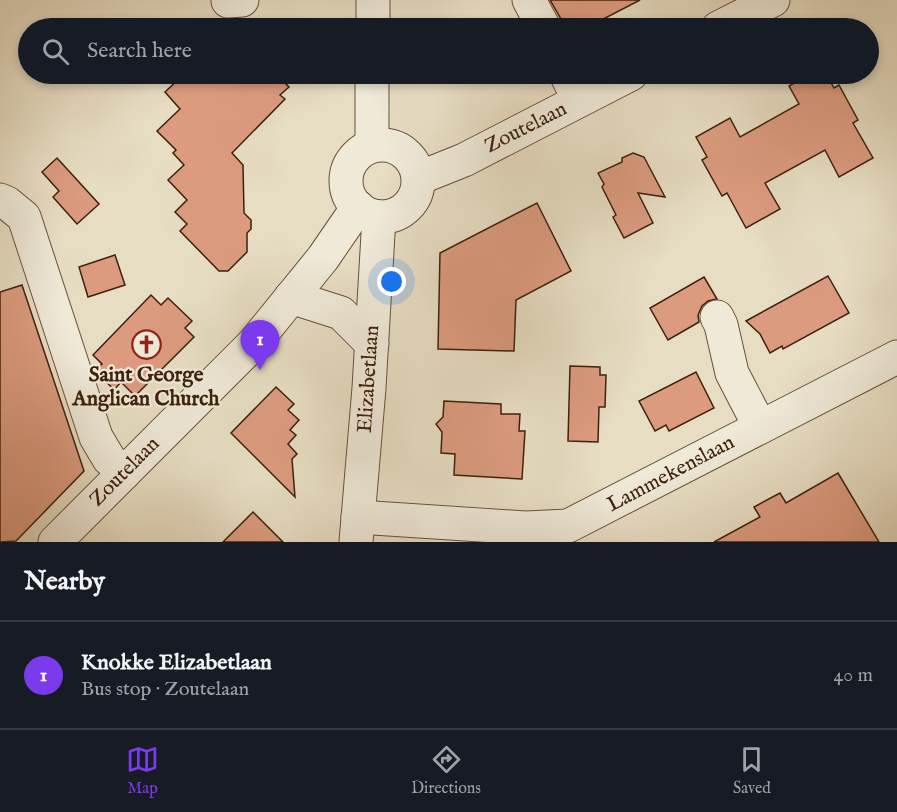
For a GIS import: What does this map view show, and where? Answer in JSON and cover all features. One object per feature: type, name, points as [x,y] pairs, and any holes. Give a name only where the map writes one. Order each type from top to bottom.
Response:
[{"type":"street","points":[[373,0],[373,18]]},
{"type":"street","points":[[530,0],[539,18]]},
{"type":"street","points":[[738,18],[773,0]]},
{"type":"street","points":[[372,84],[372,146]]},
{"type":"street","name":"Zoutelaan","points":[[419,178],[464,160],[573,87]]},
{"type":"street","points":[[388,145],[403,151],[414,162],[419,178],[416,193],[408,207],[394,215],[368,212],[349,195],[346,180],[350,165],[359,153],[372,146],[388,145]]},
{"type":"street","points":[[0,200],[7,202],[24,216],[96,437],[109,459],[124,473]]},
{"type":"street","name":"Zoutelaan","points":[[55,542],[254,344],[323,258],[368,212]]},
{"type":"street","name":"Elizabetlaan","points":[[357,529],[372,344],[368,212]]},
{"type":"street","points":[[291,297],[341,313],[372,344]]},
{"type":"street","points":[[717,317],[732,373],[760,427]]},
{"type":"street","name":"Lammekenslaan","points":[[357,529],[568,526],[897,357]]},
{"type":"building","points":[[550,0],[640,0],[605,18],[560,18]]},
{"type":"building","points":[[173,84],[286,84],[289,87],[280,95],[285,99],[232,153],[243,165],[244,213],[251,220],[251,229],[247,233],[247,252],[228,271],[219,271],[180,231],[187,224],[175,212],[187,200],[168,180],[184,165],[173,153],[176,150],[157,131],[180,109],[165,92]]},
{"type":"building","points":[[792,84],[832,84],[834,88],[839,85],[858,120],[853,123],[873,158],[839,177],[825,150],[765,183],[780,209],[746,228],[727,193],[722,196],[702,160],[707,157],[696,137],[730,118],[740,137],[799,104],[789,86]]},
{"type":"building","points":[[633,153],[644,157],[665,197],[638,193],[653,223],[624,238],[613,217],[616,215],[602,187],[604,184],[598,173],[622,162],[622,158]]},
{"type":"building","points":[[57,158],[99,204],[77,224],[53,197],[59,191],[42,172]]},
{"type":"building","points":[[537,203],[571,271],[516,300],[514,351],[438,349],[440,253]]},
{"type":"building","points":[[115,255],[125,285],[88,297],[79,267]]},
{"type":"building","points":[[828,276],[849,313],[783,349],[782,346],[770,353],[760,334],[746,321]]},
{"type":"building","points":[[704,277],[717,299],[708,301],[702,306],[698,315],[699,322],[668,340],[650,308]]},
{"type":"building","points":[[22,285],[84,471],[16,541],[0,542],[0,292]]},
{"type":"building","name":"Saint George Anglican Church","points":[[151,295],[161,305],[168,298],[192,321],[185,328],[194,337],[135,396],[121,382],[114,390],[95,370],[102,364],[93,355]]},
{"type":"building","points":[[570,366],[600,367],[600,375],[606,375],[605,407],[599,407],[598,442],[568,441]]},
{"type":"building","points":[[696,372],[714,408],[669,431],[666,425],[655,431],[639,401]]},
{"type":"building","points":[[276,387],[294,404],[288,410],[299,420],[290,430],[296,435],[288,444],[297,454],[292,459],[295,497],[231,433]]},
{"type":"building","points":[[444,401],[501,404],[501,414],[520,414],[519,431],[525,431],[522,479],[454,475],[455,454],[441,453],[442,432],[436,424],[443,417]]},
{"type":"building","points":[[838,473],[879,542],[714,542],[760,517],[754,507],[780,493],[786,503]]},
{"type":"building","points":[[253,512],[283,542],[223,542]]},
{"type":"place","name":"Saint George Anglican Church","points":[[146,344]]},
{"type":"place","name":"Knokke Elizabetlaan","points":[[260,370]]}]
